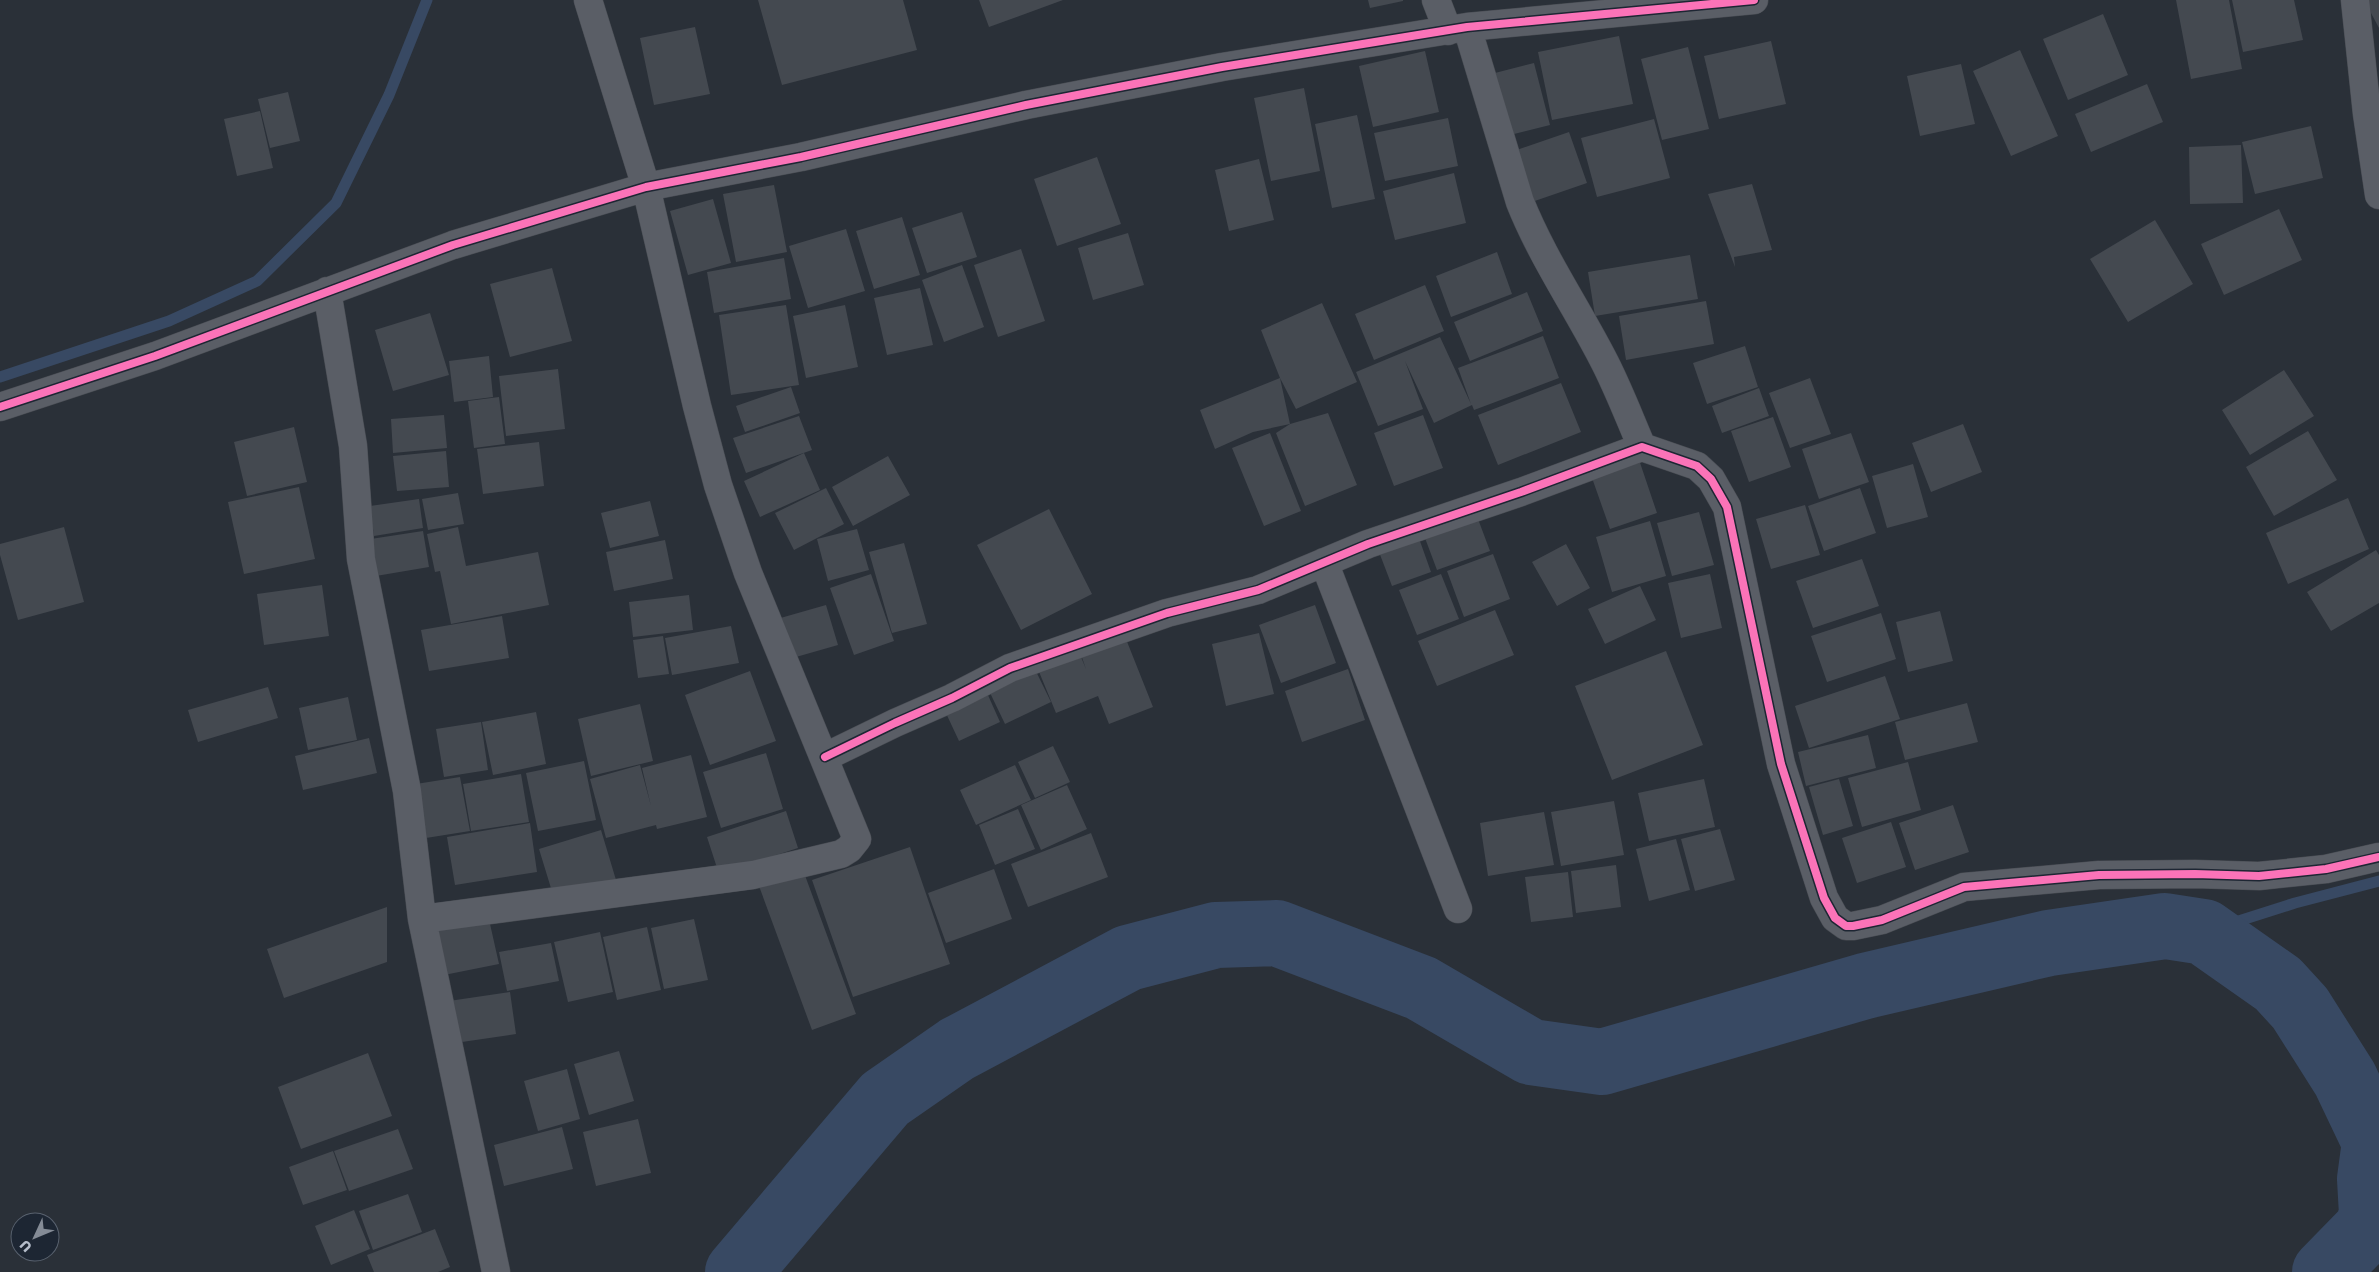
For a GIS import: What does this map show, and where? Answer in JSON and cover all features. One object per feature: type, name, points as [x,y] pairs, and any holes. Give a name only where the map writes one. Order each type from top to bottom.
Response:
[{"type":"street","points":[[422,919],[753,875],[841,854],[849,850],[857,839],[748,573],[718,485],[697,406],[646,187],[588,0]]},
{"type":"street","points":[[1436,0],[1457,29],[1530,228],[1602,357],[1642,447]]},
{"type":"street","points":[[0,407],[154,356],[453,245],[646,187],[801,157],[1036,103],[1222,67],[1457,29],[1754,0]]},
{"type":"street","points":[[2355,0],[2367,114],[2379,195]]},
{"type":"street","points":[[327,291],[353,446],[361,559],[407,791],[422,919],[496,1272]]},
{"type":"street","points":[[825,757],[952,698],[1010,668],[1166,613],[1258,590],[1368,544],[1521,492],[1642,447],[1697,466],[1711,479],[1727,507],[1781,764],[1824,898],[1835,918],[1846,926],[1882,920],[1964,887],[2099,875],[2195,874],[2259,876],[2326,869],[2379,857]]},
{"type":"street","points":[[1324,562],[1458,909]]},
{"type":"building","points":[[758,0],[903,0],[917,50],[782,85]]},
{"type":"building","points":[[979,0],[1063,0],[989,27]]},
{"type":"building","points":[[1368,0],[1403,0],[1403,1],[1370,8]]},
{"type":"building","points":[[2176,0],[2229,0],[2242,69],[2191,79]]},
{"type":"building","points":[[2232,0],[2294,0],[2303,40],[2243,52]]},
{"type":"building","points":[[2364,0],[2379,0],[2379,28]]},
{"type":"building","points":[[2103,14],[2128,75],[2068,100],[2043,39]]},
{"type":"building","points":[[695,27],[710,94],[654,105],[640,38]]},
{"type":"building","points":[[1619,36],[1633,104],[1552,120],[1538,52]]},
{"type":"building","points":[[1771,41],[1786,104],[1719,119],[1704,56]]},
{"type":"building","points":[[1688,47],[1709,129],[1662,140],[1641,59]]},
{"type":"building","points":[[2020,50],[2058,136],[2011,156],[1973,71]]},
{"type":"building","points":[[1425,51],[1439,112],[1373,127],[1359,66]]},
{"type":"building","points":[[1534,63],[1550,125],[1506,136],[1491,74]]},
{"type":"building","points":[[1961,64],[1975,124],[1920,136],[1907,76]]},
{"type":"building","points":[[2147,84],[2163,122],[2091,152],[2075,114]]},
{"type":"building","points":[[1304,88],[1320,171],[1271,181],[1254,98]]},
{"type":"building","points":[[288,92],[300,141],[270,148],[258,99]]},
{"type":"building","points":[[260,111],[273,168],[237,176],[224,119]]},
{"type":"building","points":[[1357,115],[1375,199],[1332,208],[1315,124]]},
{"type":"building","points":[[1448,118],[1458,166],[1385,181],[1374,133]]},
{"type":"building","points":[[1654,119],[1670,178],[1597,197],[1581,138]]},
{"type":"building","points":[[2311,126],[2323,178],[2255,194],[2242,142]]},
{"type":"building","points":[[1569,132],[1587,183],[1526,204],[1508,153]]},
{"type":"building","points":[[2241,145],[2243,203],[2190,204],[2189,147]]},
{"type":"building","points":[[1097,157],[1121,224],[1057,246],[1034,179]]},
{"type":"building","points":[[1259,159],[1274,220],[1229,231],[1215,170]]},
{"type":"building","points":[[1454,173],[1466,223],[1395,240],[1383,191]]},
{"type":"building","points":[[1752,184],[1772,250],[1734,257],[1735,267],[1708,194]]},
{"type":"building","points":[[774,185],[787,252],[736,262],[723,194]]},
{"type":"building","points":[[713,199],[731,263],[688,275],[670,211]]},
{"type":"building","points":[[2279,209],[2302,260],[2224,295],[2201,244]]},
{"type":"building","points":[[962,212],[977,257],[927,273],[912,228]]},
{"type":"building","points":[[902,217],[920,275],[874,289],[856,231]]},
{"type":"building","points":[[2155,220],[2193,284],[2128,322],[2090,259]]},
{"type":"building","points":[[846,229],[865,291],[808,308],[789,246]]},
{"type":"building","points":[[1128,233],[1144,285],[1093,300],[1078,248]]},
{"type":"building","points":[[1021,249],[1045,321],[998,337],[974,265]]},
{"type":"building","points":[[1497,252],[1512,294],[1451,317],[1436,276]]},
{"type":"building","points":[[1690,255],[1698,299],[1595,316],[1588,272]]},
{"type":"building","points":[[784,258],[791,299],[714,313],[707,272]]},
{"type":"building","points":[[962,265],[984,327],[944,342],[922,280]]},
{"type":"building","points":[[552,268],[572,341],[510,357],[490,284]]},
{"type":"building","points":[[1425,285],[1444,331],[1374,360],[1355,314]]},
{"type":"building","points":[[920,288],[933,345],[887,355],[874,298]]},
{"type":"building","points":[[1527,292],[1543,331],[1470,361],[1454,322]]},
{"type":"building","points":[[1706,301],[1714,344],[1626,360],[1619,316]]},
{"type":"building","points":[[1322,303],[1357,382],[1296,409],[1280,378],[1261,330]]},
{"type":"building","points":[[786,305],[799,385],[731,395],[719,315]]},
{"type":"building","points":[[845,305],[858,367],[806,378],[793,316]]},
{"type":"building","points":[[430,313],[449,375],[393,391],[375,330]]},
{"type":"building","points":[[1543,336],[1559,378],[1474,410],[1472,405],[1434,423],[1405,361],[1423,409],[1378,426],[1356,372],[1440,337],[1471,404],[1458,368]]},
{"type":"building","points":[[1745,346],[1758,387],[1707,404],[1693,363]]},
{"type":"building","points":[[489,356],[493,397],[454,402],[449,361]]},
{"type":"building","points":[[558,369],[565,429],[506,436],[499,376]]},
{"type":"building","points":[[2284,370],[2314,416],[2250,455],[2222,410]]},
{"type":"building","points":[[1280,378],[1290,424],[1253,432],[1215,449],[1200,410]]},
{"type":"building","points":[[1810,378],[1831,434],[1790,448],[1769,393]]},
{"type":"building","points":[[1561,383],[1581,432],[1498,465],[1478,415]]},
{"type":"building","points":[[791,387],[800,413],[745,432],[736,406]]},
{"type":"building","points":[[1759,388],[1769,416],[1722,433],[1712,406]]},
{"type":"building","points":[[499,397],[505,444],[474,448],[468,401]]},
{"type":"building","points":[[1328,413],[1357,485],[1305,506],[1276,433],[1290,424]]},
{"type":"building","points":[[444,415],[447,448],[393,453],[391,419]]},
{"type":"building","points":[[1423,415],[1443,468],[1394,486],[1374,433]]},
{"type":"building","points":[[799,416],[812,450],[746,473],[733,438]]},
{"type":"building","points":[[1773,417],[1791,467],[1749,482],[1731,431]]},
{"type":"building","points":[[1963,424],[1982,472],[1931,492],[1912,443]]},
{"type":"building","points":[[294,427],[307,482],[247,496],[234,442]]},
{"type":"building","points":[[2308,431],[2337,480],[2274,516],[2246,467]]},
{"type":"building","points":[[1270,433],[1301,511],[1264,526],[1232,448]]},
{"type":"building","points":[[1851,433],[1869,482],[1819,499],[1802,449]]},
{"type":"building","points":[[539,442],[544,486],[483,494],[477,449]]},
{"type":"building","points":[[1633,442],[1657,513],[1610,529],[1585,458]]},
{"type":"building","points":[[446,451],[449,487],[397,491],[393,456]]},
{"type":"building","points":[[804,453],[820,490],[760,517],[744,481]]},
{"type":"building","points":[[888,456],[910,495],[853,526],[832,487]]},
{"type":"building","points":[[1913,464],[1928,517],[1887,528],[1872,476]]},
{"type":"building","points":[[299,487],[315,559],[244,574],[228,502]]},
{"type":"building","points":[[826,488],[844,524],[794,550],[775,513]]},
{"type":"building","points":[[1860,488],[1876,533],[1824,551],[1808,506]]},
{"type":"building","points":[[458,493],[464,524],[428,530],[422,499]]},
{"type":"building","points":[[1469,495],[1490,551],[1437,570],[1416,514]]},
{"type":"building","points":[[2348,498],[2369,549],[2288,584],[2266,533]]},
{"type":"building","points":[[419,499],[423,528],[374,536],[370,506]]},
{"type":"building","points":[[650,501],[659,536],[610,548],[601,513]]},
{"type":"building","points":[[1805,505],[1820,555],[1771,569],[1756,519]]},
{"type":"building","points":[[1049,509],[1092,594],[1021,630],[977,545]]},
{"type":"building","points":[[1699,512],[1714,565],[1672,576],[1657,523]]},
{"type":"building","points":[[1411,516],[1431,572],[1392,586],[1371,531]]},
{"type":"building","points":[[1650,521],[1666,576],[1612,592],[1596,537]]},
{"type":"building","points":[[64,527],[84,602],[18,620],[0,555],[0,544]]},
{"type":"building","points":[[458,527],[466,566],[538,552],[549,605],[451,624],[440,571],[435,572],[427,534]]},
{"type":"building","points":[[857,529],[869,570],[828,581],[817,539]]},
{"type":"building","points":[[423,531],[429,567],[370,577],[364,540]]},
{"type":"building","points":[[665,540],[673,579],[614,591],[606,552]]},
{"type":"building","points":[[904,543],[927,624],[892,633],[869,552]]},
{"type":"building","points":[[1566,544],[1590,588],[1557,606],[1532,562]]},
{"type":"building","points":[[2376,550],[2379,555],[2379,603],[2331,631],[2307,592]]},
{"type":"building","points":[[1493,554],[1510,599],[1464,617],[1447,571]]},
{"type":"building","points":[[1862,559],[1879,606],[1813,628],[1796,581]]},
{"type":"building","points":[[871,574],[894,641],[854,655],[830,588]]},
{"type":"building","points":[[1441,574],[1459,619],[1417,635],[1399,590]]},
{"type":"building","points":[[1710,574],[1722,628],[1681,638],[1668,583]]},
{"type":"building","points":[[322,585],[329,636],[264,645],[257,594]]},
{"type":"building","points":[[1640,586],[1656,620],[1605,644],[1588,609]]},
{"type":"building","points":[[689,595],[693,630],[633,637],[629,602]]},
{"type":"building","points":[[826,605],[838,645],[789,659],[777,619]]},
{"type":"building","points":[[1315,605],[1336,663],[1281,683],[1259,625]]},
{"type":"building","points":[[1495,610],[1514,655],[1437,686],[1418,641]]},
{"type":"building","points":[[1940,611],[1953,661],[1908,672],[1896,622]]},
{"type":"building","points":[[1881,613],[1896,659],[1827,682],[1811,636]]},
{"type":"building","points":[[502,616],[509,658],[429,671],[421,630]]},
{"type":"building","points":[[731,626],[739,663],[672,675],[665,638]]},
{"type":"building","points":[[1122,629],[1153,707],[1109,724],[1098,696],[1056,713],[1035,662],[1076,645],[1086,669],[1078,646]]},
{"type":"building","points":[[1259,633],[1274,694],[1226,706],[1212,644]]},
{"type":"building","points":[[663,636],[669,674],[638,678],[633,640]]},
{"type":"building","points":[[1026,651],[1051,702],[1005,724],[980,672]]},
{"type":"building","points":[[1666,651],[1703,745],[1612,780],[1575,686]]},
{"type":"building","points":[[1348,669],[1365,720],[1302,742],[1285,691]]},
{"type":"building","points":[[750,671],[776,741],[710,765],[685,695]]},
{"type":"building","points":[[979,675],[1000,722],[959,741],[937,694]]},
{"type":"building","points":[[1885,676],[1900,719],[1809,748],[1795,706]]},
{"type":"building","points":[[268,687],[278,718],[198,742],[188,710]]},
{"type":"building","points":[[348,697],[357,740],[308,750],[299,708]]},
{"type":"building","points":[[1967,703],[1978,742],[1905,760],[1895,722]]},
{"type":"building","points":[[640,704],[653,761],[591,776],[578,719]]},
{"type":"building","points":[[536,712],[546,764],[493,775],[482,722]]},
{"type":"building","points":[[481,722],[488,770],[444,777],[436,729]]},
{"type":"building","points":[[1868,735],[1876,768],[1806,786],[1798,752]]},
{"type":"building","points":[[369,738],[377,773],[303,790],[295,756]]},
{"type":"building","points":[[1053,746],[1070,782],[1035,798],[1018,762]]},
{"type":"building","points":[[766,753],[783,809],[721,828],[703,772]]},
{"type":"building","points":[[691,755],[707,817],[657,829],[656,825],[606,838],[590,779],[640,765],[651,806],[642,768]]},
{"type":"building","points":[[584,761],[596,820],[538,831],[526,773]]},
{"type":"building","points":[[1908,762],[1921,810],[1862,827],[1848,778]]},
{"type":"building","points":[[1015,765],[1031,800],[976,825],[960,790]]},
{"type":"building","points":[[521,774],[529,822],[471,831],[463,784]]},
{"type":"building","points":[[460,777],[470,831],[426,838],[416,784]]},
{"type":"building","points":[[1704,779],[1715,827],[1649,841],[1638,793]]},
{"type":"building","points":[[1839,779],[1853,826],[1823,835],[1809,787]]},
{"type":"building","points":[[1067,785],[1087,829],[1041,850],[1021,805]]},
{"type":"building","points":[[1614,801],[1624,855],[1561,866],[1551,812]]},
{"type":"building","points":[[1953,805],[1969,852],[1915,870],[1899,823]]},
{"type":"building","points":[[1018,809],[1035,849],[995,865],[979,825]]},
{"type":"building","points":[[786,811],[798,848],[719,874],[707,837]]},
{"type":"building","points":[[1544,812],[1554,865],[1488,876],[1480,823]]},
{"type":"building","points":[[1891,822],[1906,867],[1857,883],[1842,838]]},
{"type":"building","points":[[530,823],[537,872],[455,885],[447,837]]},
{"type":"building","points":[[1720,829],[1735,880],[1695,891],[1681,839]]},
{"type":"building","points":[[601,830],[616,880],[554,898],[539,849]]},
{"type":"building","points":[[1091,833],[1108,877],[1028,907],[1011,864]]},
{"type":"building","points":[[1676,839],[1690,890],[1649,901],[1636,849]]},
{"type":"building","points":[[910,847],[950,964],[853,997],[812,880]]},
{"type":"building","points":[[1616,865],[1621,907],[1576,913],[1571,871]]},
{"type":"building","points":[[994,869],[1012,919],[946,943],[928,893]]},
{"type":"building","points":[[803,870],[856,1014],[812,1030],[759,886]]},
{"type":"building","points":[[1568,872],[1573,917],[1531,922],[1525,877]]},
{"type":"building","points":[[387,907],[387,962],[284,998],[267,949]]},
{"type":"building","points":[[488,915],[499,964],[439,976],[427,928]]},
{"type":"building","points":[[694,919],[708,980],[664,989],[651,928]]},
{"type":"building","points":[[647,927],[661,990],[617,1000],[603,937]]},
{"type":"building","points":[[600,932],[613,992],[568,1002],[554,942]]},
{"type":"building","points":[[551,943],[559,981],[507,991],[499,952]]},
{"type":"building","points":[[510,992],[516,1034],[455,1043],[449,1001]]},
{"type":"building","points":[[619,1051],[634,1101],[589,1115],[574,1064]]},
{"type":"building","points":[[368,1053],[392,1116],[301,1149],[278,1087]]},
{"type":"building","points":[[567,1069],[580,1119],[538,1131],[524,1081]]},
{"type":"building","points":[[638,1119],[651,1173],[596,1186],[583,1132]]},
{"type":"building","points":[[562,1127],[573,1169],[504,1186],[494,1145]]},
{"type":"building","points":[[398,1129],[413,1169],[349,1191],[334,1151]]},
{"type":"building","points":[[333,1151],[347,1190],[303,1205],[289,1167]]},
{"type":"building","points":[[408,1194],[422,1232],[373,1250],[359,1211]]},
{"type":"building","points":[[354,1210],[370,1249],[331,1265],[315,1226]]},
{"type":"building","points":[[435,1229],[450,1267],[438,1272],[374,1272],[367,1255]]},
{"type":"waterway","points":[[0,377],[169,321],[257,281],[336,203],[389,95],[427,0]]},
{"type":"waterway","points":[[2204,932],[2295,903],[2379,881]]},
{"type":"waterway","points":[[738,1272],[885,1099],[957,1049],[1128,958],[1216,935],[1277,933],[1421,988],[1531,1052],[1602,1062],[1865,986],[2049,943],[2165,926],[2204,932],[2278,984],[2300,1008],[2345,1079],[2375,1142],[2370,1179],[2372,1214],[2367,1229],[2325,1272]]},
{"type":"cycle path","points":[[0,407],[155,356],[453,245],[646,187],[801,157],[1026,105],[1222,67],[1467,27],[1754,0]]},
{"type":"cycle path","points":[[825,757],[952,698],[1010,668],[1167,613],[1258,590],[1368,544],[1521,492],[1642,447],[1697,466],[1711,479],[1727,507],[1781,764],[1824,898],[1835,918],[1846,926],[1882,920],[1964,887],[2099,875],[2195,874],[2259,876],[2326,869],[2379,857]]}]
